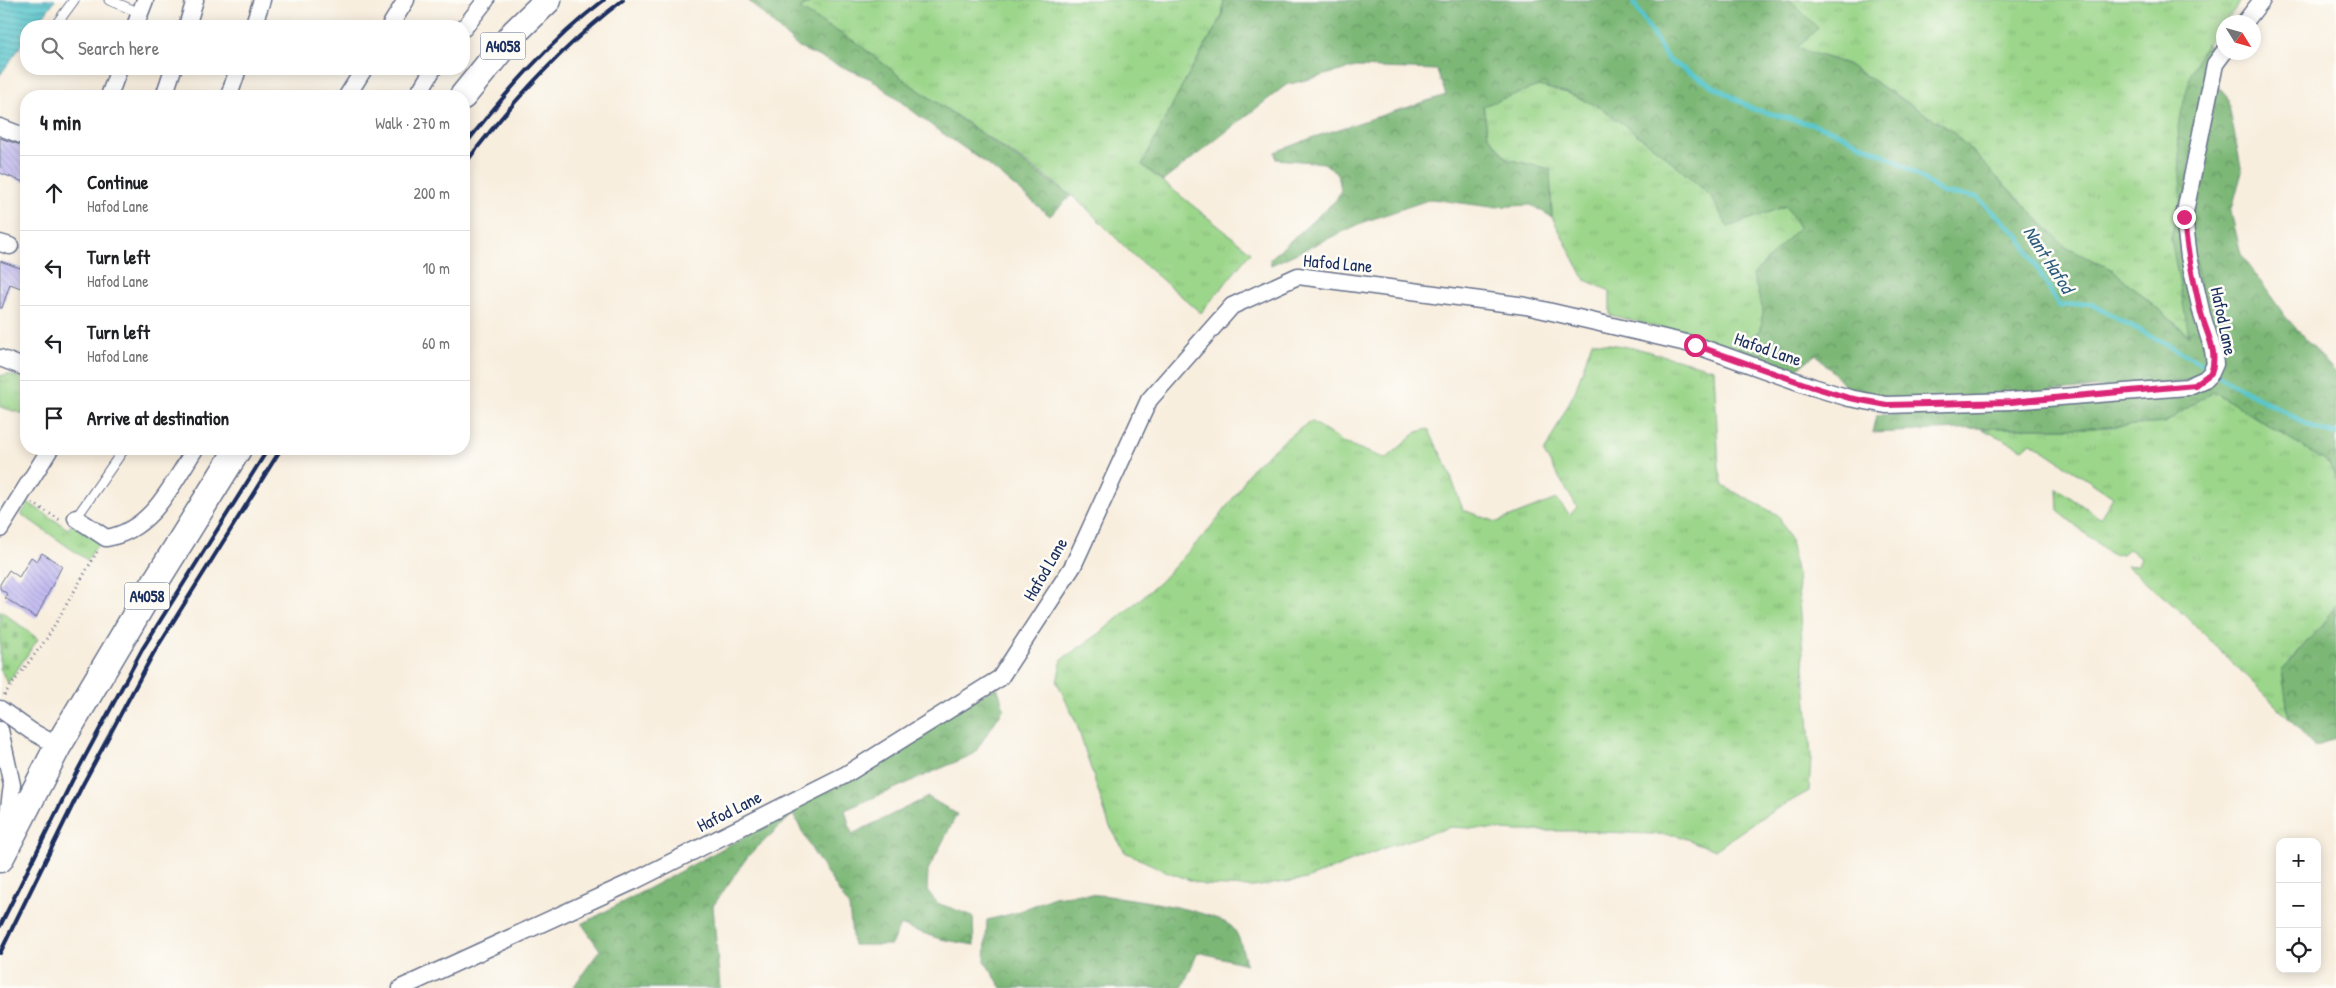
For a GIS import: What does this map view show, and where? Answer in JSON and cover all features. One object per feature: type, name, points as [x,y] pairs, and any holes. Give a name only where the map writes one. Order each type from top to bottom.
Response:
[{"type":"main road","name":"A4058","points":[[468,90],[515,32],[548,0]]},
{"type":"main road","name":"A4058","points":[[2,856],[58,746],[156,581],[234,455]]},
{"type":"street","points":[[189,20],[196,0]]},
{"type":"street","points":[[255,20],[262,0]]},
{"type":"street","points":[[394,20],[406,0]]},
{"type":"street","points":[[470,20],[486,0]]},
{"type":"street","points":[[2250,15],[2262,0]]},
{"type":"street","name":"Hafod Lane","points":[[402,988],[634,881],[845,775],[1000,678],[1073,566],[1150,400],[1232,306],[1298,276],[1526,306],[1695,345],[1822,390],[1849,398],[1887,405],[2011,402],[2187,387],[2205,379],[2211,373],[2214,364],[2213,350],[2202,315],[2189,257],[2184,217],[2215,64],[2218,60]]},
{"type":"street","points":[[111,90],[117,75]]},
{"type":"street","points":[[166,90],[171,75]]},
{"type":"street","points":[[231,90],[236,75]]},
{"type":"street","points":[[351,90],[360,75]]},
{"type":"street","points":[[421,90],[429,75]]},
{"type":"street","points":[[0,127],[20,135]]},
{"type":"street","points":[[0,358],[20,366]]},
{"type":"street","points":[[0,529],[46,455]]},
{"type":"street","points":[[76,518],[106,538],[134,529],[150,517],[191,455]]},
{"type":"street","points":[[0,709],[31,731],[58,746]]},
{"type":"street","points":[[0,730],[12,785],[2,856]]},
{"type":"lane","points":[[59,20],[74,0]]},
{"type":"lane","points":[[109,0],[140,13]]},
{"type":"lane","points":[[76,518],[120,455]]},
{"type":"path","points":[[20,495],[68,525],[76,518]]},
{"type":"path","points":[[0,699],[10,691],[47,638],[106,538]]},
{"type":"green space","points":[[748,0],[814,0],[800,9],[857,43],[907,82],[1071,196],[1050,216],[986,163],[935,128],[871,79],[799,48]]},
{"type":"green space","points":[[814,0],[1224,0],[1222,16],[1183,84],[1142,165],[1251,252],[1201,313],[1133,255],[1080,202],[907,82],[857,43],[799,9]]},
{"type":"green space","points":[[1224,0],[1790,0],[1818,28],[1797,48],[1847,64],[1952,131],[2065,247],[2113,270],[2189,336],[2171,238],[2181,199],[2178,126],[2191,73],[2207,44],[2213,48],[2206,72],[2187,182],[2211,362],[2199,380],[1921,401],[1867,396],[1846,386],[1816,354],[1790,374],[1735,350],[1761,330],[1763,310],[1753,275],[1799,227],[1786,206],[1728,227],[1711,196],[1658,150],[1600,107],[1568,93],[1538,86],[1483,106],[1488,135],[1507,159],[1550,169],[1552,217],[1531,205],[1491,207],[1431,199],[1364,222],[1271,265],[1270,259],[1336,200],[1341,190],[1338,174],[1324,163],[1276,159],[1275,152],[1314,137],[1446,95],[1437,70],[1356,67],[1286,85],[1163,181],[1142,165],[1183,84],[1222,17]]},
{"type":"green space","points":[[1790,0],[2242,0],[2230,15],[2216,15],[2216,33],[2200,54],[2181,199],[2171,238],[2190,336],[2113,270],[2065,247],[1952,131],[1847,64],[1797,48]]},
{"type":"green space","points":[[2217,85],[2227,96],[2242,172],[2231,212],[2241,254],[2285,316],[2336,373],[2336,480],[2329,463],[2213,391],[2165,423],[2091,428],[1980,428],[1873,433],[1877,415],[1953,414],[2056,401],[2214,375],[2190,226]]},
{"type":"green space","points":[[1538,86],[1568,93],[1600,107],[1658,150],[1711,196],[1728,227],[1786,205],[1799,227],[1753,275],[1763,310],[1761,330],[1735,350],[1686,334],[1610,315],[1610,291],[1585,280],[1552,217],[1550,169],[1507,159],[1488,135],[1483,105]]},
{"type":"green space","points":[[1592,341],[1639,349],[1714,369],[1719,468],[1723,486],[1778,515],[1790,540],[1797,576],[1811,757],[1809,791],[1759,819],[1715,850],[1676,835],[1580,831],[1520,831],[1451,827],[1387,847],[1307,879],[1253,887],[1204,885],[1165,871],[1125,852],[1109,825],[1076,722],[1057,682],[1062,659],[1099,634],[1159,583],[1207,532],[1237,493],[1251,469],[1287,438],[1311,421],[1342,442],[1386,459],[1417,432],[1428,429],[1447,466],[1463,510],[1497,522],[1556,499],[1570,515],[1577,507],[1544,453],[1576,389]]},
{"type":"green space","points":[[8,374],[20,378],[20,413],[0,407],[0,376]]},
{"type":"green space","points":[[2213,391],[2329,463],[2336,480],[2336,604],[2328,618],[2282,670],[2289,719],[2185,615],[2127,566],[2138,565],[2141,557],[2128,549],[2122,554],[2112,555],[2058,511],[2057,488],[2100,518],[2113,497],[2031,442],[2023,449],[1980,428],[2091,428],[2165,423]]},
{"type":"green space","points":[[29,503],[68,529],[72,524],[99,543],[87,560],[21,514]]},
{"type":"green space","points":[[2336,604],[2336,737],[2315,747],[2289,719],[2282,670],[2328,618]]},
{"type":"green space","points":[[0,610],[38,639],[8,683],[0,669]]},
{"type":"green space","points":[[997,686],[1004,708],[974,754],[845,810],[852,834],[928,797],[957,814],[928,870],[927,890],[937,903],[973,916],[974,945],[940,939],[900,925],[891,945],[853,945],[849,907],[812,850],[793,814],[748,856],[713,906],[720,988],[575,988],[574,986],[600,950],[582,924],[759,829]]},
{"type":"green space","points":[[1080,894],[1161,904],[1222,921],[1236,932],[1246,964],[1198,952],[1182,988],[1002,988],[985,962],[987,920],[1015,913],[1054,897]]},
{"type":"water","points":[[0,0],[55,0],[40,20],[20,20],[20,47],[0,75]]},
{"type":"building","points":[[0,138],[20,145],[20,181],[0,173]]},
{"type":"building","points":[[0,261],[20,268],[20,288],[10,284],[2,308],[0,308]]},
{"type":"building","points":[[42,553],[62,566],[36,618],[5,598],[8,594],[0,589],[0,584],[9,570],[19,577],[31,557],[37,561]]},
{"type":"waterway","name":"Nant Hafod","points":[[1632,0],[1668,60],[1753,109],[1829,129],[1898,162],[1943,193],[1977,197],[2019,236],[2059,306],[2089,303],[2188,356],[2231,383],[2318,430],[2336,434]]},
{"type":"railway","points":[[470,139],[529,68],[565,33],[604,0]]},
{"type":"railway","points":[[470,158],[518,98],[538,77],[578,37],[623,0]]},
{"type":"railway","points":[[0,926],[72,781],[143,648],[264,455]]},
{"type":"railway","points":[[0,953],[82,786],[153,654],[277,455]]},
{"type":"route","points":[[1695,345],[1813,387],[1849,398],[1887,405],[2011,402],[2195,385],[2211,373],[2214,358],[2189,257],[2184,217]]}]
